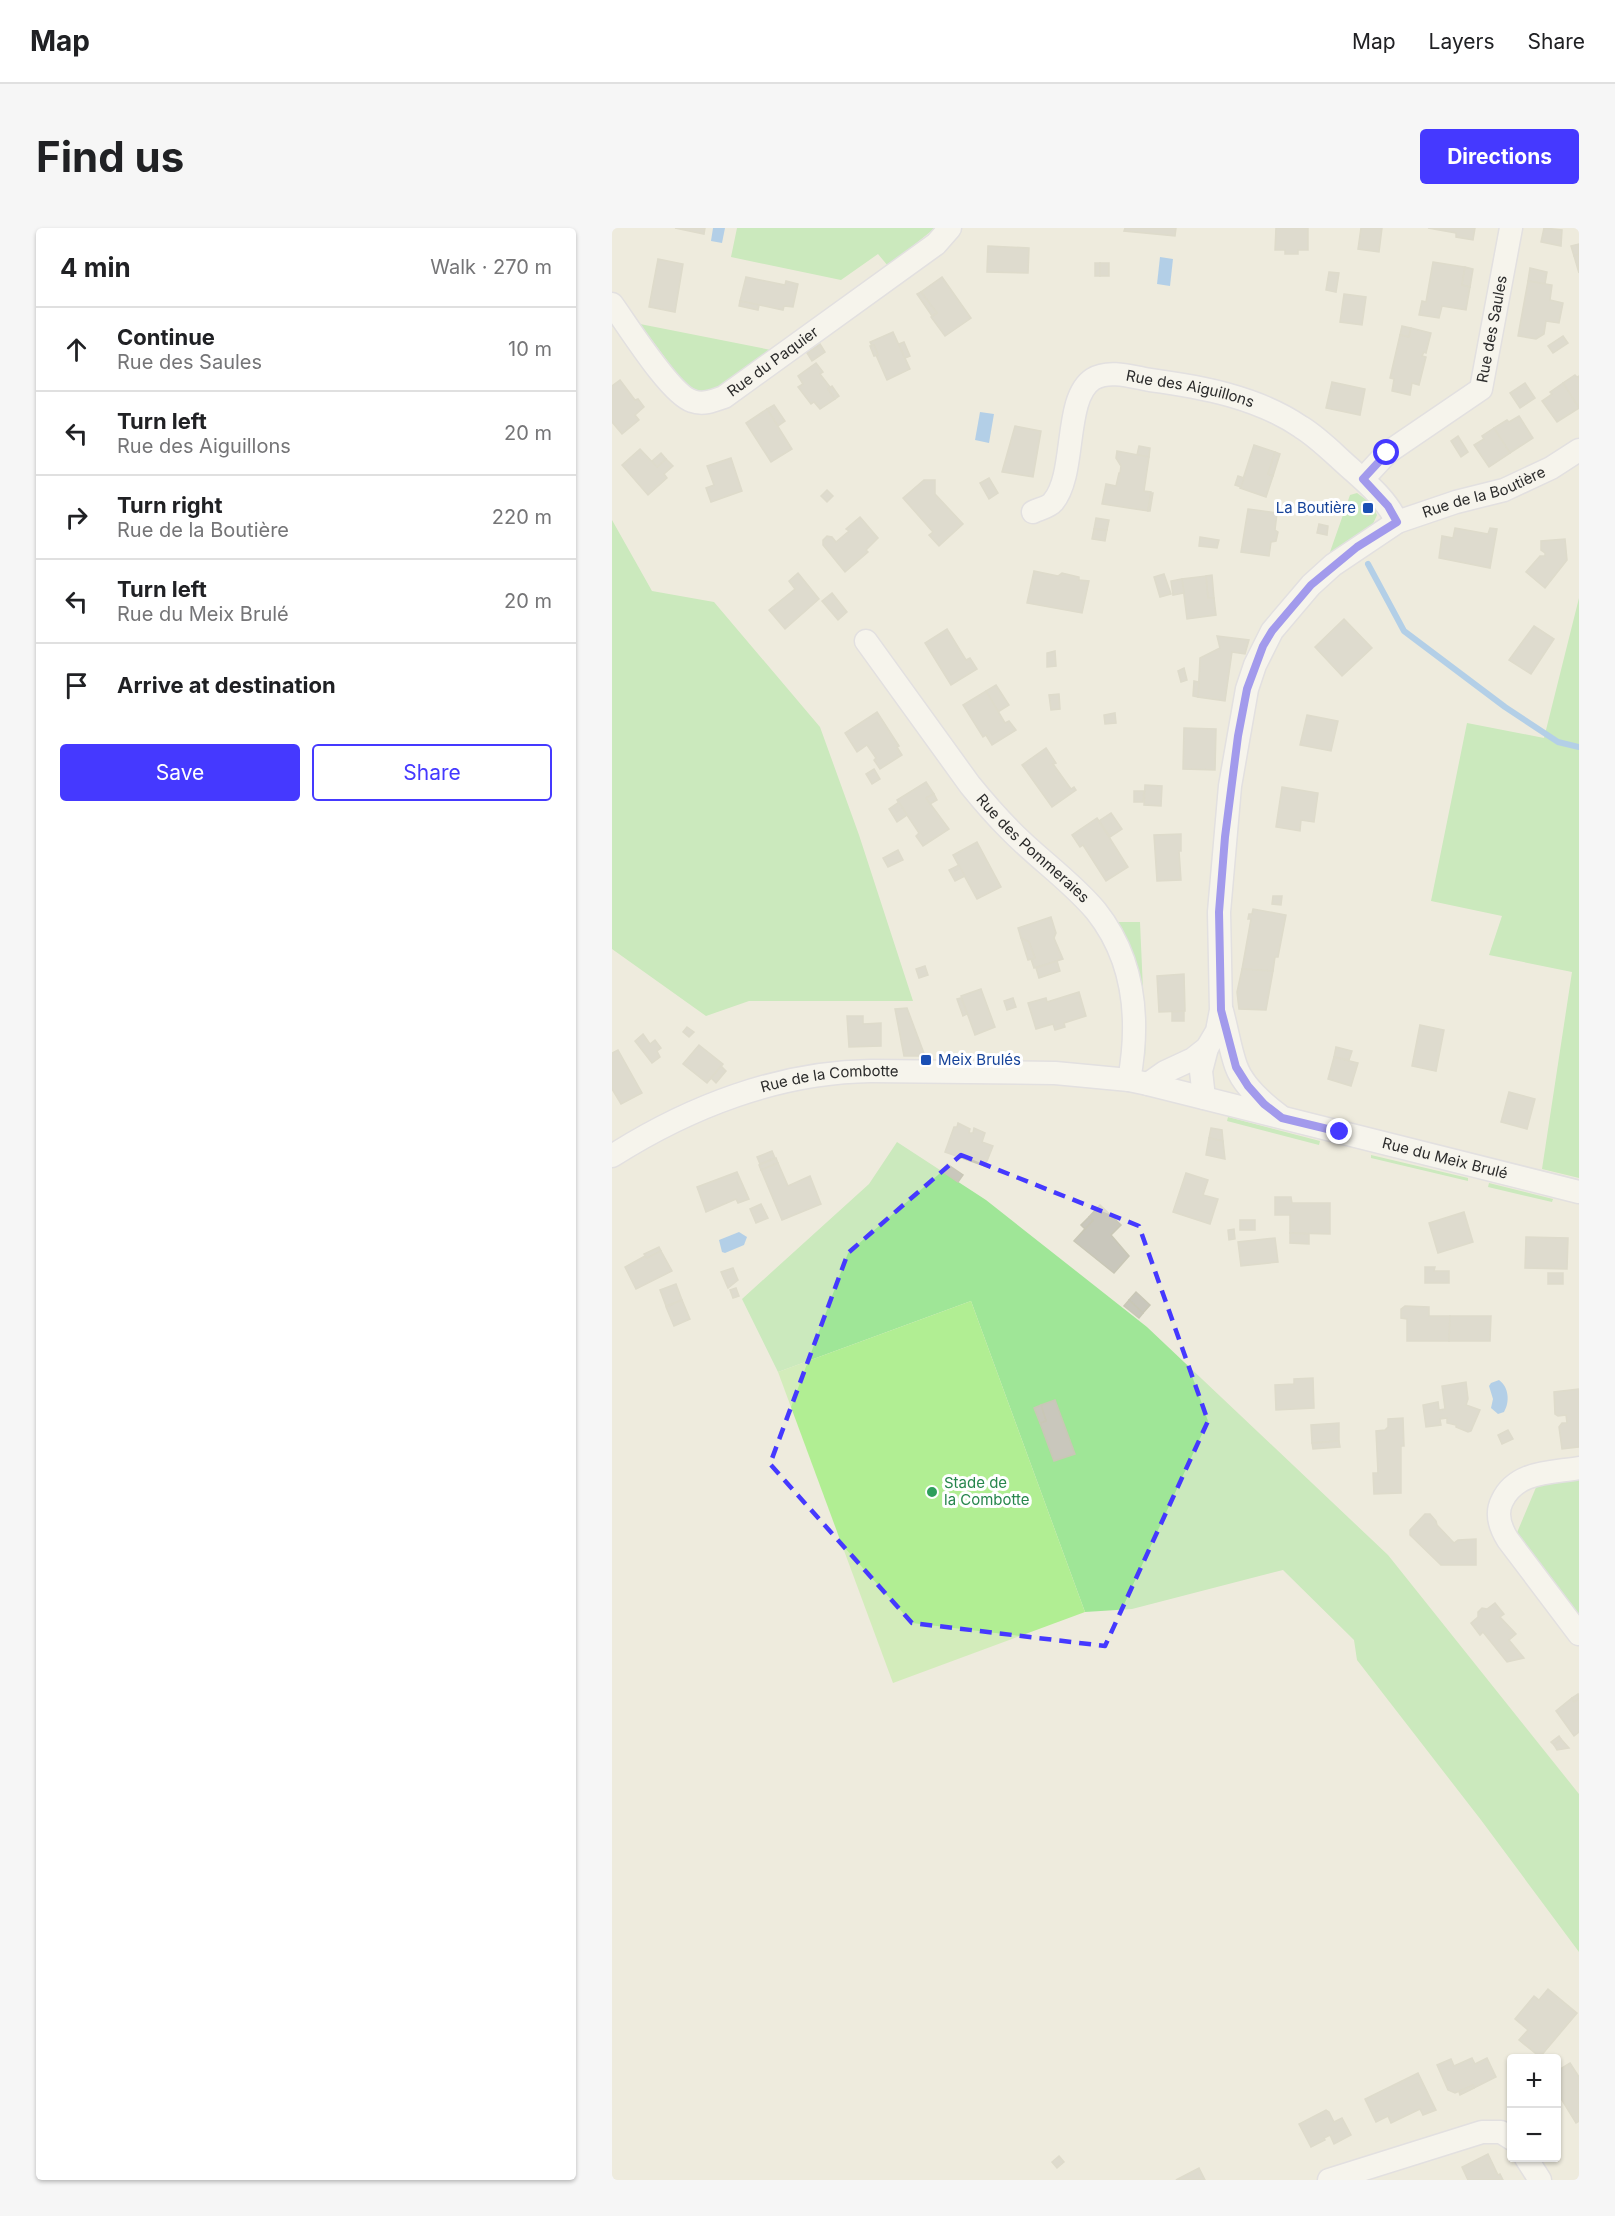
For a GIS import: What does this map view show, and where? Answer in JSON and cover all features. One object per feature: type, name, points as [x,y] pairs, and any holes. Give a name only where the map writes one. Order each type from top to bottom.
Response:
[{"type":"street","name":"Rue du Paquier","points":[[612,304],[674,389],[690,401],[712,402],[724,397],[936,244],[950,228]]},
{"type":"street","name":"Rue des Saules","points":[[1363,479],[1387,453],[1481,389],[1511,228]]},
{"type":"street","name":"Rue des Aiguillons","points":[[1033,512],[1052,503],[1062,486],[1081,391],[1093,379],[1110,374],[1206,389],[1249,402],[1290,420],[1304,429],[1363,479],[1388,506],[1397,522]]},
{"type":"street","name":"Rue de la Boutière","points":[[1208,1099],[1201,1071],[1207,1048],[1217,1031],[1221,1010],[1219,912],[1225,837],[1238,736],[1247,689],[1255,665],[1272,631],[1311,585],[1357,547],[1397,522],[1429,510],[1504,490],[1551,468],[1579,450]]},
{"type":"street","name":"Rue des Pommeraies","points":[[866,641],[989,808],[1079,893],[1105,924],[1123,956],[1130,978],[1138,1082]]},
{"type":"street","name":"Rue de la Boutière","points":[[1221,1010],[1236,1067],[1264,1104],[1282,1118]]},
{"type":"street","points":[[1138,1082],[1192,1059],[1207,1048]]},
{"type":"street","points":[[1208,1099],[1230,1079],[1236,1067]]},
{"type":"street","name":"Rue de la Combotte","points":[[612,1156],[666,1124],[703,1108],[746,1093],[815,1074],[844,1071],[1055,1073],[1138,1082],[1208,1099]]},
{"type":"street","name":"Rue du Meix Brulé","points":[[1208,1099],[1579,1192]]},
{"type":"street","points":[[1579,1468],[1531,1476],[1514,1484],[1500,1505],[1499,1514],[1503,1532],[1508,1540],[1579,1635]]},
{"type":"street","points":[[1329,2180],[1482,2132],[1502,2132],[1507,2136]]},
{"type":"street","points":[[1529,2162],[1540,2180]]},
{"type":"highlighted area","points":[[961,1155],[1139,1226],[1208,1421],[1105,1646],[912,1623],[770,1464],[848,1253]]},
{"type":"green space","points":[[737,228],[935,228],[888,266],[878,254],[841,280],[731,257]]},
{"type":"green space","points":[[640,324],[771,350],[721,386],[706,391],[699,390],[689,386],[681,379]]},
{"type":"green space","points":[[1357,493],[1368,501],[1360,507],[1367,516],[1375,511],[1377,515],[1372,526],[1333,555],[1330,552],[1350,495]]},
{"type":"green space","points":[[612,520],[652,591],[714,602],[820,727],[859,835],[913,1001],[749,1001],[706,1016],[612,949]]},
{"type":"green space","points":[[1579,598],[1579,1178],[1542,1169],[1572,972],[1489,955],[1502,916],[1431,901],[1467,723],[1544,738]]},
{"type":"green space","points":[[1116,922],[1140,922],[1146,1058],[1141,995],[1130,949]]},
{"type":"green space","points":[[1228,1117],[1320,1141],[1319,1145],[1227,1121]]},
{"type":"green space","points":[[897,1142],[986,1200],[1147,1327],[1388,1555],[1579,1794],[1579,1952],[1481,1820],[1357,1660],[1354,1640],[1283,1570],[1132,1609],[1085,1612],[971,1301],[778,1372],[742,1299],[869,1184]]},
{"type":"green space","points":[[1371,1155],[1468,1178],[1468,1181],[1371,1158]]},
{"type":"green space","points":[[1489,1183],[1553,1199],[1552,1202],[1488,1187]]},
{"type":"green space","name":"Stade de la Combotte","points":[[971,1301],[1085,1612],[893,1683],[778,1372]]},
{"type":"green space","points":[[1579,1479],[1579,1617],[1516,1535],[1537,1485]]},
{"type":"water","points":[[713,228],[725,228],[722,243],[711,241]]},
{"type":"water","points":[[1160,257],[1173,259],[1170,286],[1157,284]]},
{"type":"water","points":[[980,412],[994,414],[989,443],[975,440]]},
{"type":"water","points":[[739,1232],[747,1237],[744,1245],[725,1253],[722,1252],[719,1240]]},
{"type":"water","points":[[1499,1380],[1507,1391],[1508,1399],[1504,1412],[1498,1414],[1491,1408],[1493,1399],[1489,1386]]},
{"type":"building","points":[[675,228],[705,228],[704,234]]},
{"type":"building","points":[[1125,228],[1176,228],[1175,236],[1124,231]]},
{"type":"building","points":[[1276,228],[1308,228],[1308,250],[1298,250],[1298,254],[1285,254],[1285,250],[1275,250]]},
{"type":"building","points":[[1361,228],[1382,228],[1379,252],[1358,249]]},
{"type":"building","points":[[1428,228],[1475,228],[1473,240],[1456,237],[1456,233]]},
{"type":"building","points":[[1544,228],[1562,230],[1561,246],[1541,242]]},
{"type":"building","points":[[1579,244],[1579,254],[1574,256],[1571,246]]},
{"type":"building","points":[[988,246],[1029,248],[1028,273],[987,272]]},
{"type":"building","points":[[1579,254],[1579,273],[1574,256]]},
{"type":"building","points":[[658,259],[683,264],[675,312],[649,307]]},
{"type":"building","points":[[1433,262],[1465,267],[1462,285],[1470,287],[1466,310],[1442,306],[1439,318],[1419,315],[1422,301],[1426,302]]},
{"type":"building","points":[[1095,263],[1100,263],[1100,276],[1095,276]]},
{"type":"building","points":[[1100,263],[1109,263],[1109,276],[1100,276]]},
{"type":"building","points":[[1465,267],[1473,269],[1470,287],[1462,285]]},
{"type":"building","points":[[1530,268],[1547,272],[1545,284],[1528,281]]},
{"type":"building","points":[[1329,272],[1339,273],[1336,292],[1326,290]]},
{"type":"building","points":[[746,277],[785,285],[786,281],[798,284],[793,307],[784,306],[783,310],[740,301]]},
{"type":"building","points":[[942,277],[971,318],[945,336],[931,317],[937,313],[921,292]]},
{"type":"building","points":[[1528,281],[1552,285],[1550,300],[1563,303],[1559,323],[1546,321],[1544,334],[1536,339],[1518,336]]},
{"type":"building","points":[[921,292],[937,313],[932,316],[917,294]]},
{"type":"building","points":[[1344,294],[1366,297],[1362,325],[1340,322]]},
{"type":"building","points":[[740,301],[759,305],[758,310],[739,306]]},
{"type":"building","points":[[1402,326],[1411,328],[1409,337],[1400,335]]},
{"type":"building","points":[[1411,328],[1431,333],[1426,353],[1424,352],[1422,356],[1426,357],[1419,385],[1412,383],[1410,395],[1392,391],[1394,379],[1390,378],[1400,335],[1409,337]]},
{"type":"building","points":[[893,332],[910,369],[887,380],[874,345],[872,346],[870,342]]},
{"type":"building","points":[[1563,336],[1568,343],[1553,353],[1548,346]]},
{"type":"building","points":[[904,342],[910,356],[905,358],[899,344]]},
{"type":"building","points":[[820,344],[825,352],[812,361],[807,353]]},
{"type":"building","points":[[874,345],[878,355],[874,356],[870,346]]},
{"type":"building","points":[[816,363],[823,372],[820,374],[830,387],[828,389],[835,399],[820,409],[814,402],[811,404],[798,387],[803,384],[798,376]]},
{"type":"building","points":[[1575,375],[1579,376],[1579,408],[1563,383]]},
{"type":"building","points":[[620,380],[635,400],[638,399],[644,407],[635,415],[639,420],[622,434],[612,422],[612,386]]},
{"type":"building","points":[[1332,382],[1365,389],[1360,415],[1326,408]]},
{"type":"building","points":[[1525,383],[1535,398],[1520,408],[1510,393]]},
{"type":"building","points":[[1563,383],[1579,408],[1557,422],[1542,401]]},
{"type":"building","points":[[832,386],[839,396],[835,399],[828,389]]},
{"type":"building","points":[[774,405],[785,421],[778,426],[767,409]]},
{"type":"building","points":[[767,409],[792,449],[771,462],[746,423]]},
{"type":"building","points":[[1519,416],[1533,438],[1510,453],[1494,428]]},
{"type":"building","points":[[1015,426],[1041,431],[1033,477],[1002,472]]},
{"type":"building","points":[[1494,428],[1510,453],[1489,467],[1474,445],[1484,439],[1482,436]]},
{"type":"building","points":[[1458,436],[1468,452],[1461,457],[1451,441]]},
{"type":"building","points":[[1254,445],[1275,452],[1268,474],[1273,476],[1266,497],[1240,488]]},
{"type":"building","points":[[1139,446],[1150,448],[1149,457],[1137,455]]},
{"type":"building","points":[[640,449],[657,467],[666,459],[673,466],[664,474],[667,478],[648,495],[622,465]]},
{"type":"building","points":[[1117,451],[1149,457],[1144,491],[1151,492],[1148,511],[1102,504],[1106,484],[1116,486],[1120,473],[1121,466],[1116,458]]},
{"type":"building","points":[[1275,452],[1280,454],[1273,476],[1268,474]]},
{"type":"building","points":[[661,453],[666,459],[657,467],[652,461]]},
{"type":"building","points":[[731,458],[742,491],[711,502],[706,488],[714,485],[707,466]]},
{"type":"building","points":[[1238,476],[1244,478],[1241,487],[1235,485]]},
{"type":"building","points":[[989,478],[998,493],[989,499],[980,483]]},
{"type":"building","points":[[924,480],[935,480],[935,494],[963,524],[939,546],[929,535],[933,532],[903,498]]},
{"type":"building","points":[[827,490],[833,496],[827,502],[821,496]]},
{"type":"building","points":[[1151,493],[1153,493],[1150,511],[1148,511]]},
{"type":"building","points":[[1368,501],[1375,511],[1367,516],[1360,507]]},
{"type":"building","points":[[1248,509],[1277,513],[1275,530],[1278,532],[1276,541],[1271,542],[1269,556],[1241,552]]},
{"type":"building","points":[[860,517],[878,538],[866,550],[868,552],[845,572],[823,545],[823,540],[827,536],[832,537],[836,542]]},
{"type":"building","points":[[1096,518],[1109,520],[1107,530],[1094,529]]},
{"type":"building","points":[[1319,524],[1328,526],[1327,535],[1317,533]]},
{"type":"building","points":[[1455,528],[1488,534],[1490,528],[1497,529],[1490,568],[1439,558],[1442,536],[1453,538]]},
{"type":"building","points":[[1094,529],[1107,530],[1105,541],[1092,539]]},
{"type":"building","points":[[1200,537],[1219,540],[1217,548],[1199,546]]},
{"type":"building","points":[[1565,539],[1567,560],[1545,588],[1526,572],[1540,556],[1545,556],[1541,550],[1541,541]]},
{"type":"building","points":[[1034,571],[1058,576],[1062,573],[1079,577],[1079,580],[1089,581],[1082,613],[1027,603]]},
{"type":"building","points":[[798,573],[819,599],[785,629],[769,610],[795,589],[789,581]]},
{"type":"building","points":[[1164,574],[1171,594],[1160,597],[1154,577]]},
{"type":"building","points":[[1212,575],[1214,598],[1208,598],[1206,576]]},
{"type":"building","points":[[1206,576],[1208,598],[1214,598],[1216,615],[1187,619],[1182,579]]},
{"type":"building","points":[[1182,579],[1184,593],[1173,595],[1171,581]]},
{"type":"building","points":[[832,593],[847,612],[838,620],[822,601]]},
{"type":"building","points":[[1344,619],[1372,648],[1342,676],[1315,647]]},
{"type":"building","points":[[1534,626],[1554,639],[1531,674],[1509,660]]},
{"type":"building","points":[[947,629],[966,660],[970,658],[977,669],[951,685],[925,643]]},
{"type":"building","points":[[1217,636],[1249,640],[1245,654],[1232,652],[1225,701],[1198,697],[1200,658],[1220,648]]},
{"type":"building","points":[[1055,651],[1056,666],[1047,667],[1047,653]]},
{"type":"building","points":[[1184,668],[1187,680],[1181,682],[1178,671]]},
{"type":"building","points":[[1194,681],[1199,682],[1198,697],[1193,696]]},
{"type":"building","points":[[996,685],[1009,705],[998,712],[986,691]]},
{"type":"building","points":[[986,691],[1005,723],[1009,721],[1016,730],[992,745],[986,735],[983,737],[963,705]]},
{"type":"building","points":[[1059,694],[1060,709],[1051,710],[1049,695]]},
{"type":"building","points":[[877,712],[899,746],[897,747],[902,755],[880,769],[867,745],[857,752],[845,733]]},
{"type":"building","points":[[1115,713],[1116,723],[1105,724],[1104,715]]},
{"type":"building","points":[[1307,715],[1338,721],[1331,751],[1300,745]]},
{"type":"building","points":[[1184,728],[1216,729],[1215,770],[1183,769]]},
{"type":"building","points":[[1046,748],[1056,763],[1053,764],[1071,789],[1074,787],[1076,790],[1052,807],[1022,765]]},
{"type":"building","points":[[874,769],[880,779],[872,784],[866,774]]},
{"type":"building","points":[[926,782],[934,794],[926,798],[949,829],[923,846],[916,836],[919,833],[897,800]]},
{"type":"building","points":[[1145,785],[1162,786],[1161,806],[1144,805]]},
{"type":"building","points":[[1282,787],[1318,793],[1314,822],[1301,820],[1300,831],[1276,827]]},
{"type":"building","points":[[1134,791],[1144,791],[1143,802],[1134,802]]},
{"type":"building","points":[[934,794],[937,800],[930,804],[926,798]]},
{"type":"building","points":[[899,802],[907,815],[897,822],[889,809]]},
{"type":"building","points":[[1111,813],[1122,829],[1110,837],[1099,821]]},
{"type":"building","points":[[1097,818],[1128,867],[1106,881],[1083,845],[1080,847],[1072,835]]},
{"type":"building","points":[[1181,834],[1181,851],[1179,851],[1181,880],[1157,881],[1154,835]]},
{"type":"building","points":[[977,842],[1001,887],[977,899],[953,855]]},
{"type":"building","points":[[898,850],[903,860],[888,867],[883,858]]},
{"type":"building","points":[[959,865],[965,876],[955,881],[949,870]]},
{"type":"building","points":[[1273,896],[1282,896],[1281,905],[1272,904]]},
{"type":"building","points":[[1253,909],[1286,915],[1273,971],[1242,969],[1251,919],[1248,919]]},
{"type":"building","points":[[1051,917],[1056,933],[1054,938],[1063,959],[1034,968],[1031,959],[1035,958],[1029,942],[1021,938],[1018,928]]},
{"type":"building","points":[[1021,938],[1029,942],[1035,958],[1028,960]]},
{"type":"building","points":[[1057,961],[1060,971],[1039,978],[1036,968]]},
{"type":"building","points":[[925,966],[928,975],[919,978],[916,969]]},
{"type":"building","points":[[1242,969],[1273,971],[1266,1010],[1239,1009],[1237,992]]},
{"type":"building","points":[[1184,974],[1185,1011],[1159,1012],[1157,976]]},
{"type":"building","points":[[981,989],[995,1027],[975,1035],[961,996]]},
{"type":"building","points":[[1079,992],[1086,1016],[1064,1023],[1065,1027],[1055,1030],[1053,1024],[1036,1029],[1028,1003],[1046,998],[1047,1002]]},
{"type":"building","points":[[961,998],[967,1014],[963,1016],[957,999]]},
{"type":"building","points":[[1013,998],[1016,1007],[1007,1010],[1004,1001]]},
{"type":"building","points":[[907,1008],[925,1056],[904,1056],[895,1009]]},
{"type":"building","points":[[1184,1011],[1184,1021],[1172,1021],[1172,1012]]},
{"type":"building","points":[[847,1016],[863,1016],[863,1024],[881,1023],[881,1046],[849,1047]]},
{"type":"building","points":[[1420,1025],[1444,1030],[1436,1071],[1412,1066]]},
{"type":"building","points":[[687,1027],[694,1032],[689,1037],[683,1032]]},
{"type":"building","points":[[643,1034],[650,1044],[655,1040],[661,1048],[657,1051],[660,1057],[652,1063],[635,1041]]},
{"type":"building","points":[[699,1045],[723,1064],[707,1083],[683,1064]]},
{"type":"building","points":[[1336,1047],[1352,1051],[1349,1060],[1334,1057]]},
{"type":"building","points":[[618,1050],[642,1093],[621,1104],[612,1089],[612,1053]]},
{"type":"building","points":[[1334,1057],[1358,1063],[1351,1086],[1328,1079]]},
{"type":"building","points":[[721,1066],[726,1071],[716,1083],[711,1078]]},
{"type":"building","points":[[1509,1092],[1535,1099],[1527,1129],[1501,1122]]},
{"type":"building","points":[[958,1123],[970,1129],[969,1133],[973,1133],[974,1128],[985,1133],[982,1142],[993,1146],[985,1166],[945,1152],[954,1127],[957,1127]]},
{"type":"building","points":[[1211,1128],[1222,1130],[1223,1141],[1209,1138]]},
{"type":"building","points":[[1209,1138],[1223,1141],[1225,1159],[1206,1155]]},
{"type":"building","points":[[772,1151],[775,1158],[760,1164],[757,1157]]},
{"type":"building","points":[[776,1158],[778,1163],[761,1170],[759,1165]]},
{"type":"building","points":[[778,1163],[788,1186],[810,1176],[821,1204],[782,1220],[761,1170]]},
{"type":"building","points":[[947,1164],[963,1175],[958,1182],[942,1171]]},
{"type":"building","points":[[737,1172],[749,1199],[738,1203],[736,1199],[706,1212],[697,1187]]},
{"type":"building","points":[[1186,1173],[1208,1180],[1203,1195],[1218,1199],[1210,1224],[1173,1212]]},
{"type":"building","points":[[1275,1197],[1291,1197],[1292,1203],[1330,1203],[1330,1234],[1290,1233],[1290,1215],[1275,1215]]},
{"type":"building","points":[[761,1204],[768,1218],[756,1223],[750,1209]]},
{"type":"building","points":[[1100,1205],[1121,1225],[1111,1235],[1129,1256],[1114,1273],[1074,1241],[1093,1220],[1089,1217]]},
{"type":"building","points":[[1464,1212],[1473,1242],[1438,1253],[1429,1223]]},
{"type":"building","points":[[1089,1217],[1093,1220],[1085,1229],[1081,1225]]},
{"type":"building","points":[[1240,1220],[1255,1220],[1255,1230],[1240,1230]]},
{"type":"building","points":[[1234,1229],[1235,1239],[1229,1240],[1228,1230]]},
{"type":"building","points":[[1290,1233],[1309,1234],[1309,1244],[1290,1243]]},
{"type":"building","points":[[1526,1237],[1568,1238],[1567,1269],[1525,1268]]},
{"type":"building","points":[[1275,1238],[1278,1262],[1241,1266],[1238,1242]]},
{"type":"building","points":[[659,1247],[661,1251],[647,1258],[644,1254]]},
{"type":"building","points":[[661,1251],[672,1271],[636,1289],[625,1267],[645,1256],[647,1258]]},
{"type":"building","points":[[1425,1267],[1435,1267],[1434,1271],[1449,1271],[1449,1283],[1425,1283]]},
{"type":"building","points":[[733,1268],[738,1280],[728,1288],[721,1272]]},
{"type":"building","points":[[1548,1273],[1563,1273],[1563,1284],[1548,1284]]},
{"type":"building","points":[[676,1284],[682,1300],[666,1306],[660,1290]]},
{"type":"building","points":[[736,1288],[739,1296],[733,1298],[730,1290]]},
{"type":"building","points":[[1136,1292],[1150,1305],[1143,1313],[1129,1300]]},
{"type":"building","points":[[682,1300],[690,1319],[674,1326],[666,1307]]},
{"type":"building","points":[[1129,1300],[1143,1313],[1139,1318],[1124,1306]]},
{"type":"building","points":[[1405,1306],[1429,1307],[1429,1316],[1450,1316],[1449,1341],[1407,1341],[1407,1319],[1401,1318],[1401,1309]]},
{"type":"building","points":[[1450,1316],[1491,1316],[1490,1341],[1449,1341]]},
{"type":"building","points":[[1313,1378],[1314,1408],[1276,1410],[1275,1385],[1294,1384],[1294,1379]]},
{"type":"building","points":[[1466,1382],[1468,1399],[1466,1405],[1480,1410],[1471,1431],[1468,1432],[1447,1423],[1447,1418],[1440,1419],[1441,1425],[1426,1427],[1423,1405],[1438,1402],[1439,1410],[1445,1409],[1442,1386]]},
{"type":"building","points":[[1579,1389],[1579,1447],[1562,1449],[1559,1427],[1562,1423],[1567,1423],[1566,1415],[1555,1414],[1554,1392]]},
{"type":"building","points":[[1055,1400],[1075,1454],[1054,1461],[1040,1423],[1046,1421],[1041,1405]]},
{"type":"building","points":[[1041,1405],[1046,1421],[1040,1423],[1034,1408]]},
{"type":"building","points":[[1403,1418],[1401,1493],[1374,1494],[1373,1473],[1378,1473],[1376,1431],[1385,1430],[1388,1427],[1388,1419]]},
{"type":"building","points":[[1339,1423],[1339,1441],[1312,1443],[1311,1425]]},
{"type":"building","points":[[1508,1430],[1513,1439],[1502,1444],[1498,1435]]},
{"type":"building","points":[[1339,1441],[1340,1447],[1313,1449],[1312,1443]]},
{"type":"building","points":[[1425,1514],[1430,1514],[1454,1543],[1458,1540],[1476,1539],[1476,1565],[1441,1565],[1410,1535],[1410,1530]]},
{"type":"building","points":[[1495,1603],[1504,1614],[1500,1617],[1516,1634],[1509,1640],[1524,1658],[1507,1662],[1483,1632],[1480,1635],[1471,1623],[1478,1617],[1478,1612],[1482,1608],[1487,1609]]},
{"type":"building","points":[[1578,1694],[1579,1699],[1574,1702],[1572,1698]]},
{"type":"building","points":[[1572,1698],[1574,1702],[1579,1699],[1579,1732],[1574,1736],[1556,1711]]},
{"type":"building","points":[[1559,1736],[1561,1739],[1554,1745],[1551,1742]]},
{"type":"building","points":[[1561,1739],[1569,1748],[1557,1750],[1554,1745]]},
{"type":"building","points":[[1548,1989],[1577,2013],[1543,2054],[1536,2054],[1519,2040],[1528,2030],[1515,2019],[1534,1996],[1539,2000]]},
{"type":"building","points":[[1472,2058],[1475,2064],[1487,2058],[1496,2077],[1474,2088],[1473,2085],[1455,2093],[1448,2090],[1437,2065],[1451,2059],[1454,2066]]},
{"type":"building","points":[[1570,2063],[1579,2077],[1579,2121],[1576,2123],[1561,2099],[1561,2069]]},
{"type":"building","points":[[1418,2073],[1436,2110],[1423,2115],[1420,2109],[1391,2123],[1388,2116],[1376,2122],[1365,2099]]},
{"type":"building","points":[[1473,2085],[1474,2088],[1460,2095],[1459,2092]]},
{"type":"building","points":[[1326,2110],[1334,2122],[1342,2118],[1351,2135],[1334,2144],[1330,2135],[1311,2147],[1299,2124]]},
{"type":"building","points":[[1488,2154],[1498,2175],[1500,2174],[1503,2180],[1468,2180],[1462,2167]]},
{"type":"building","points":[[1059,2156],[1064,2162],[1057,2168],[1052,2162]]},
{"type":"building","points":[[1199,2168],[1205,2180],[1176,2180]]},
{"type":"waterway","points":[[1368,564],[1404,631],[1505,707],[1558,742],[1579,747]]},
{"type":"place","name":"La Boutière","points":[[1368,508]]},
{"type":"place","name":"Meix Brulés","points":[[926,1060]]},
{"type":"place","name":"Stade de la Combotte","points":[[932,1492]]},
{"type":"route","points":[[1340,1132],[1282,1118],[1264,1104],[1248,1086],[1236,1067],[1221,1010],[1219,912],[1230,786],[1247,689],[1255,665],[1272,631],[1311,585],[1357,547],[1397,522],[1382,498],[1363,479],[1387,453]]}]
